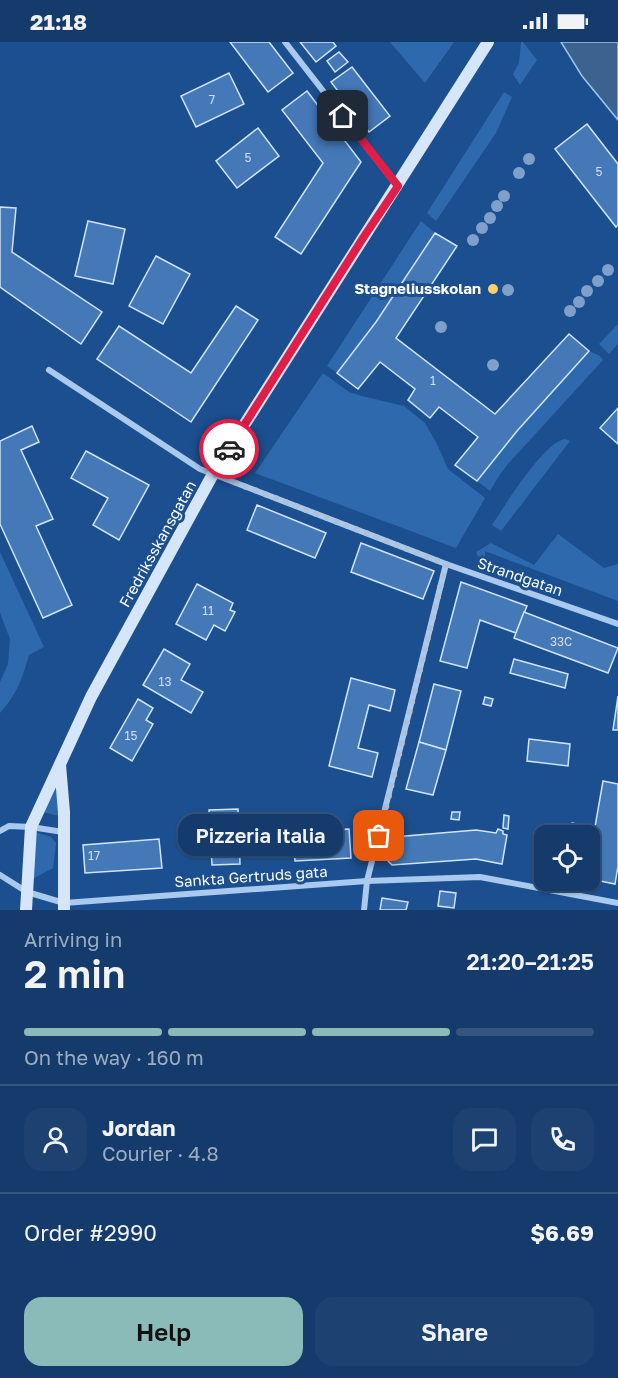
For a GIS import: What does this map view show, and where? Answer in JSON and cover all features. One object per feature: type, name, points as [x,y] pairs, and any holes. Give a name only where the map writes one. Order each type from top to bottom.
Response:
[{"type":"main road","name":"Fredriksskansgatan","points":[[31,827],[91,697],[213,474],[489,42]]},
{"type":"main road","points":[[60,764],[64,812],[64,906]]},
{"type":"main road","points":[[26,910],[31,827]]},
{"type":"street","points":[[285,42],[398,186]]},
{"type":"street","name":"Strandgatan","points":[[49,370],[200,469],[446,564],[618,624]]},
{"type":"street","points":[[364,910],[368,881],[446,564]]},
{"type":"street","points":[[0,831],[9,826],[63,832]]},
{"type":"street","points":[[0,875],[27,892],[64,906]]},
{"type":"street","name":"Sankta Gertruds gata","points":[[64,906],[368,881],[480,877],[618,903]]},
{"type":"shaded area","points":[[390,42],[454,42],[425,83]]},
{"type":"shaded area","points":[[521,42],[537,60],[520,85],[513,74],[519,63]]},
{"type":"shaded area","points":[[561,42],[618,42],[618,120],[582,76]]},
{"type":"shaded area","points":[[504,92],[512,97],[496,133],[436,221],[427,213]]},
{"type":"shaded area","points":[[421,221],[435,233],[376,322],[337,373],[327,366]]},
{"type":"shaded area","points":[[618,324],[618,344],[609,354],[599,344]]},
{"type":"shaded area","points":[[589,351],[603,360],[508,464],[490,491],[477,481],[517,431]]},
{"type":"shaded area","points":[[323,373],[349,392],[404,406],[425,423],[448,469],[485,498],[456,548],[255,473]]},
{"type":"shaded area","points":[[565,439],[570,441],[501,531],[492,525],[536,462],[556,443]]},
{"type":"shaded area","points":[[558,534],[604,568],[618,564],[618,601],[485,551],[485,561],[483,561],[476,552],[491,543],[534,565]]},
{"type":"shaded area","points":[[0,552],[44,647],[29,655],[18,686],[0,713],[0,682],[8,664],[10,639],[0,613]]},
{"type":"shaded area","points":[[57,777],[59,816],[43,812]]},
{"type":"shaded area","points":[[35,832],[51,837],[56,843],[53,868],[31,880]]},
{"type":"building","points":[[230,42],[269,42],[293,73],[268,92]]},
{"type":"building","points":[[300,42],[333,42],[336,46],[316,62]]},
{"type":"building","points":[[339,52],[348,62],[335,72],[327,61]]},
{"type":"building","points":[[352,67],[390,116],[369,132],[331,82]]},
{"type":"building","points":[[229,73],[244,104],[196,127],[181,96]]},
{"type":"building","points":[[307,91],[361,162],[301,254],[275,237],[323,163],[282,110]]},
{"type":"building","points":[[587,124],[618,164],[618,225],[616,227],[555,149]]},
{"type":"building","points":[[258,128],[279,156],[237,188],[216,161]]},
{"type":"building","points":[[0,207],[16,208],[12,252],[102,312],[81,344],[0,287]]},
{"type":"building","points":[[88,221],[125,229],[113,284],[75,276]]},
{"type":"building","name":"Stagneliusskolan","points":[[435,233],[457,246],[396,338],[495,414],[569,334],[589,351],[517,431],[477,481],[455,465],[478,437],[439,407],[430,418],[408,400],[415,389],[380,362],[358,389],[337,373],[376,322]]},
{"type":"building","points":[[156,256],[190,274],[163,324],[129,306]]},
{"type":"building","points":[[236,306],[258,320],[191,422],[97,359],[119,326],[191,373]]},
{"type":"building","points":[[618,408],[618,444],[600,428]]},
{"type":"building","points":[[32,426],[39,442],[21,450],[53,519],[36,526],[72,605],[43,618],[0,524],[0,441]]},
{"type":"building","points":[[86,451],[149,485],[119,540],[93,525],[108,498],[71,478]]},
{"type":"building","points":[[257,505],[326,533],[315,558],[247,530]]},
{"type":"building","points":[[361,543],[434,571],[423,599],[351,572]]},
{"type":"building","points":[[461,582],[527,606],[516,633],[480,620],[467,668],[440,661]]},
{"type":"building","points":[[197,584],[233,603],[230,610],[235,612],[225,631],[214,625],[206,640],[176,624]]},
{"type":"building","points":[[524,612],[618,648],[608,673],[514,638]]},
{"type":"building","points":[[164,649],[190,664],[181,680],[203,692],[191,713],[143,685]]},
{"type":"building","points":[[514,659],[568,674],[565,688],[510,673]]},
{"type":"building","points":[[351,678],[395,690],[390,711],[369,705],[358,748],[378,753],[372,777],[329,766]]},
{"type":"building","points":[[434,684],[461,691],[446,750],[419,742]]},
{"type":"building","points":[[618,696],[618,730],[613,730]]},
{"type":"building","points":[[485,697],[493,699],[491,706],[483,704]]},
{"type":"building","points":[[138,699],[153,708],[146,720],[153,724],[132,761],[110,748]]},
{"type":"building","points":[[529,739],[570,744],[568,766],[527,761]]},
{"type":"building","points":[[419,742],[446,750],[433,795],[406,789]]},
{"type":"building","points":[[603,781],[618,784],[618,866],[615,884],[600,881],[600,825],[595,825]]},
{"type":"building","points":[[238,809],[240,864],[212,865],[209,810]]},
{"type":"building","points":[[452,812],[460,812],[459,820],[451,819]]},
{"type":"building","points":[[504,815],[509,816],[508,829],[503,828]]},
{"type":"building","points":[[326,824],[326,830],[349,829],[351,858],[295,861],[293,833],[315,831],[315,825]]},
{"type":"building","points":[[498,829],[507,835],[502,864],[476,859],[392,865],[388,861],[394,837],[476,830],[496,833]]},
{"type":"building","points":[[159,839],[162,868],[85,873],[83,845]]},
{"type":"building","points":[[440,891],[456,893],[454,908],[438,906]]},
{"type":"building","points":[[382,898],[408,902],[406,910],[380,910]]},
{"type":"way so far","points":[[229,449],[213,474],[446,564],[379,836]]},
{"type":"place","name":"Stagneliusskolan","points":[[493,289]]},
{"type":"place","name":"Pizzeria Italia","points":[[379,836]]},
{"type":"route","points":[[229,449],[398,186],[343,116]]}]
